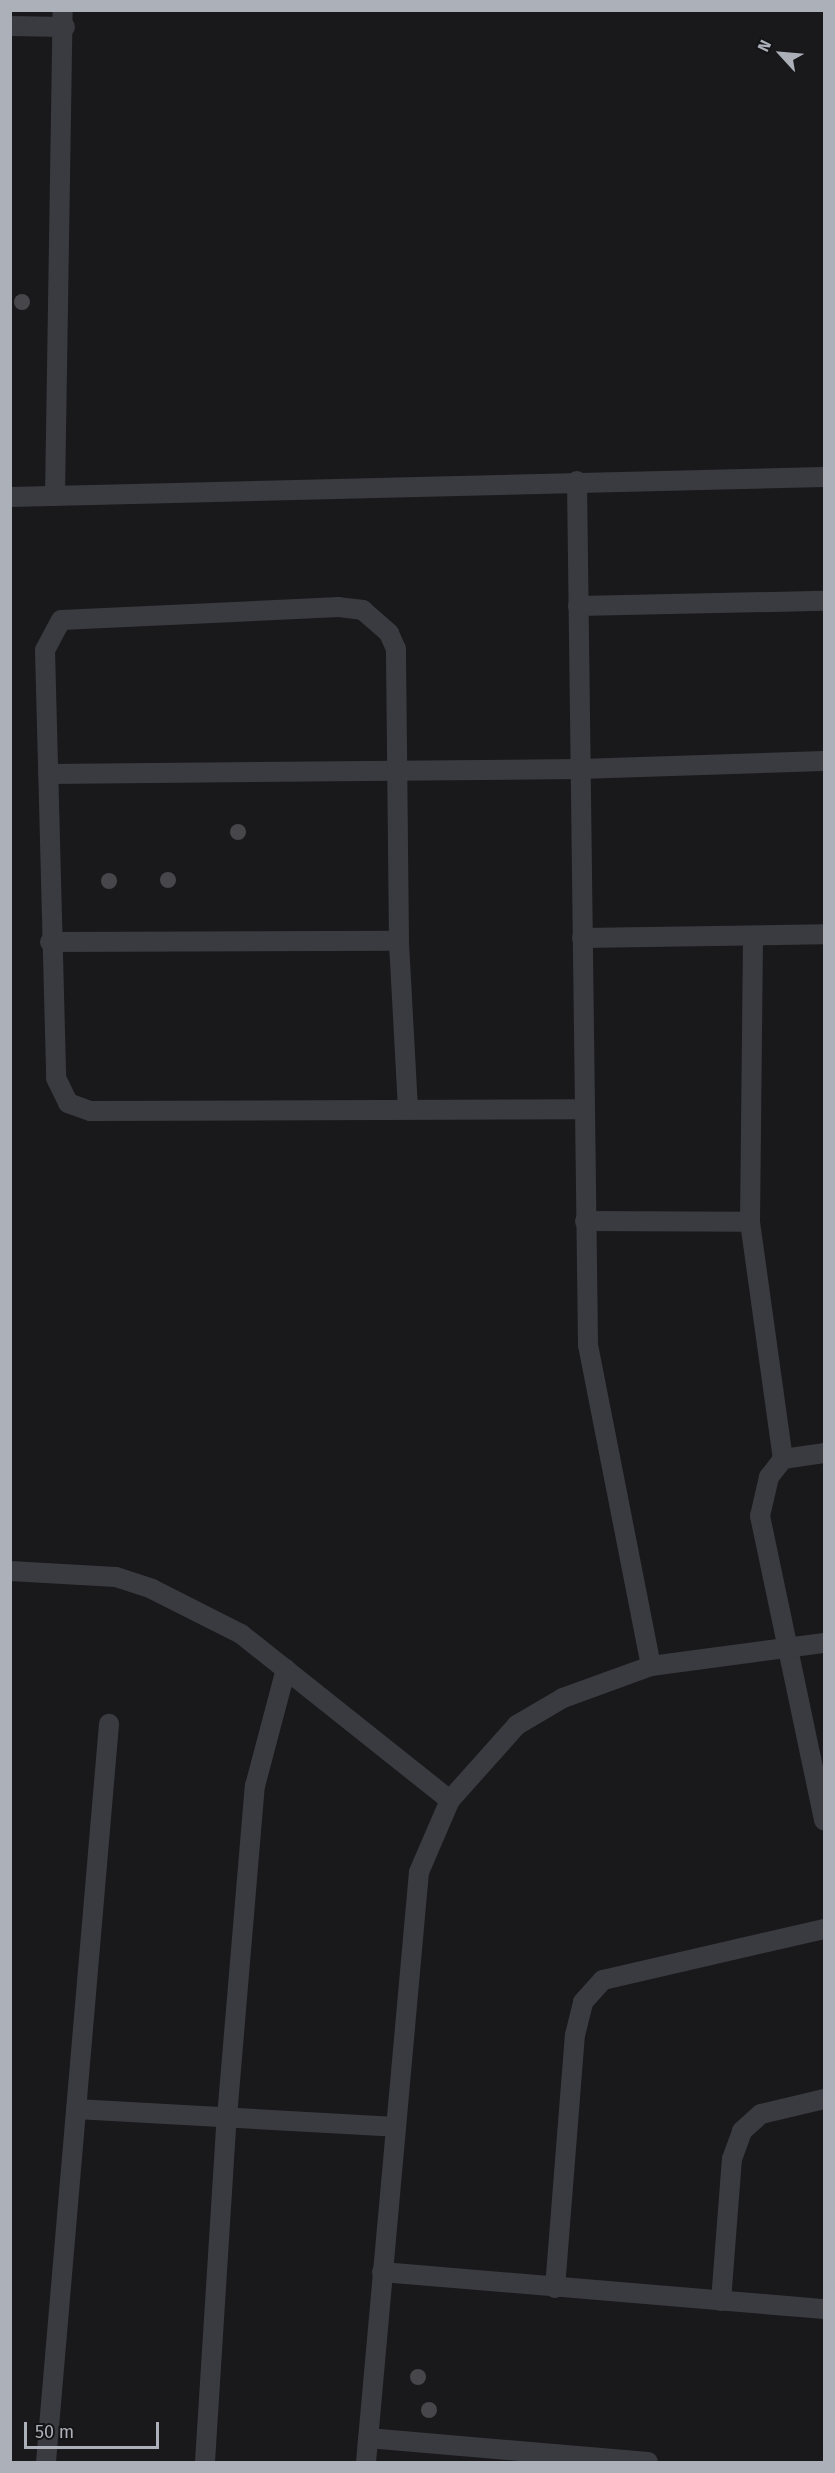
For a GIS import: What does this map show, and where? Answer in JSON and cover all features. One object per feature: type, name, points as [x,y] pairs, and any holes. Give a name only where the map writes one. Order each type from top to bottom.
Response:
[{"type":"street","points":[[10,26],[64,19],[55,496]]},
{"type":"street","points":[[10,497],[577,481],[825,477]]},
{"type":"street","points":[[577,481],[585,1221],[592,1378],[651,1666]]},
{"type":"street","points":[[578,606],[825,601]]},
{"type":"street","points":[[408,1109],[399,941],[396,649],[379,621],[363,610],[339,607],[61,620],[45,650],[50,942],[56,1078],[68,1103],[90,1111],[584,1109]]},
{"type":"street","points":[[48,774],[580,769],[825,761]]},
{"type":"street","points":[[582,938],[753,937],[825,934]]},
{"type":"street","points":[[753,937],[750,1222],[783,1459]]},
{"type":"street","points":[[50,942],[399,941]]},
{"type":"street","points":[[585,1221],[750,1222]]},
{"type":"street","points":[[825,1453],[783,1459],[769,1477],[760,1516],[791,1650],[825,1820]]},
{"type":"street","points":[[10,1571],[95,1573],[152,1589],[241,1634],[450,1800]]},
{"type":"street","points":[[366,2463],[419,1872],[450,1800],[517,1725],[562,1698],[651,1666],[791,1650],[825,1643]]},
{"type":"street","points":[[205,2463],[227,2117],[255,1786],[286,1669]]},
{"type":"street","points":[[46,2463],[109,1724]]},
{"type":"street","points":[[555,2288],[575,2035],[583,2002],[603,1980],[825,1929]]},
{"type":"street","points":[[721,2301],[732,2159],[742,2131],[768,2111],[825,2099]]},
{"type":"street","points":[[76,2109],[395,2127]]},
{"type":"street","points":[[382,2272],[825,2309]]},
{"type":"street","points":[[368,2438],[648,2463]]},
{"type":"building","points":[[22,294],[30,302],[22,310],[14,302]]},
{"type":"building","points":[[238,824],[246,832],[238,840],[230,832]]},
{"type":"building","points":[[168,872],[176,880],[168,888],[160,880]]},
{"type":"building","points":[[109,873],[117,881],[109,889],[101,881]]},
{"type":"building","points":[[418,2369],[426,2377],[418,2385],[410,2377]]},
{"type":"building","points":[[429,2402],[437,2410],[429,2418],[421,2410]]}]
